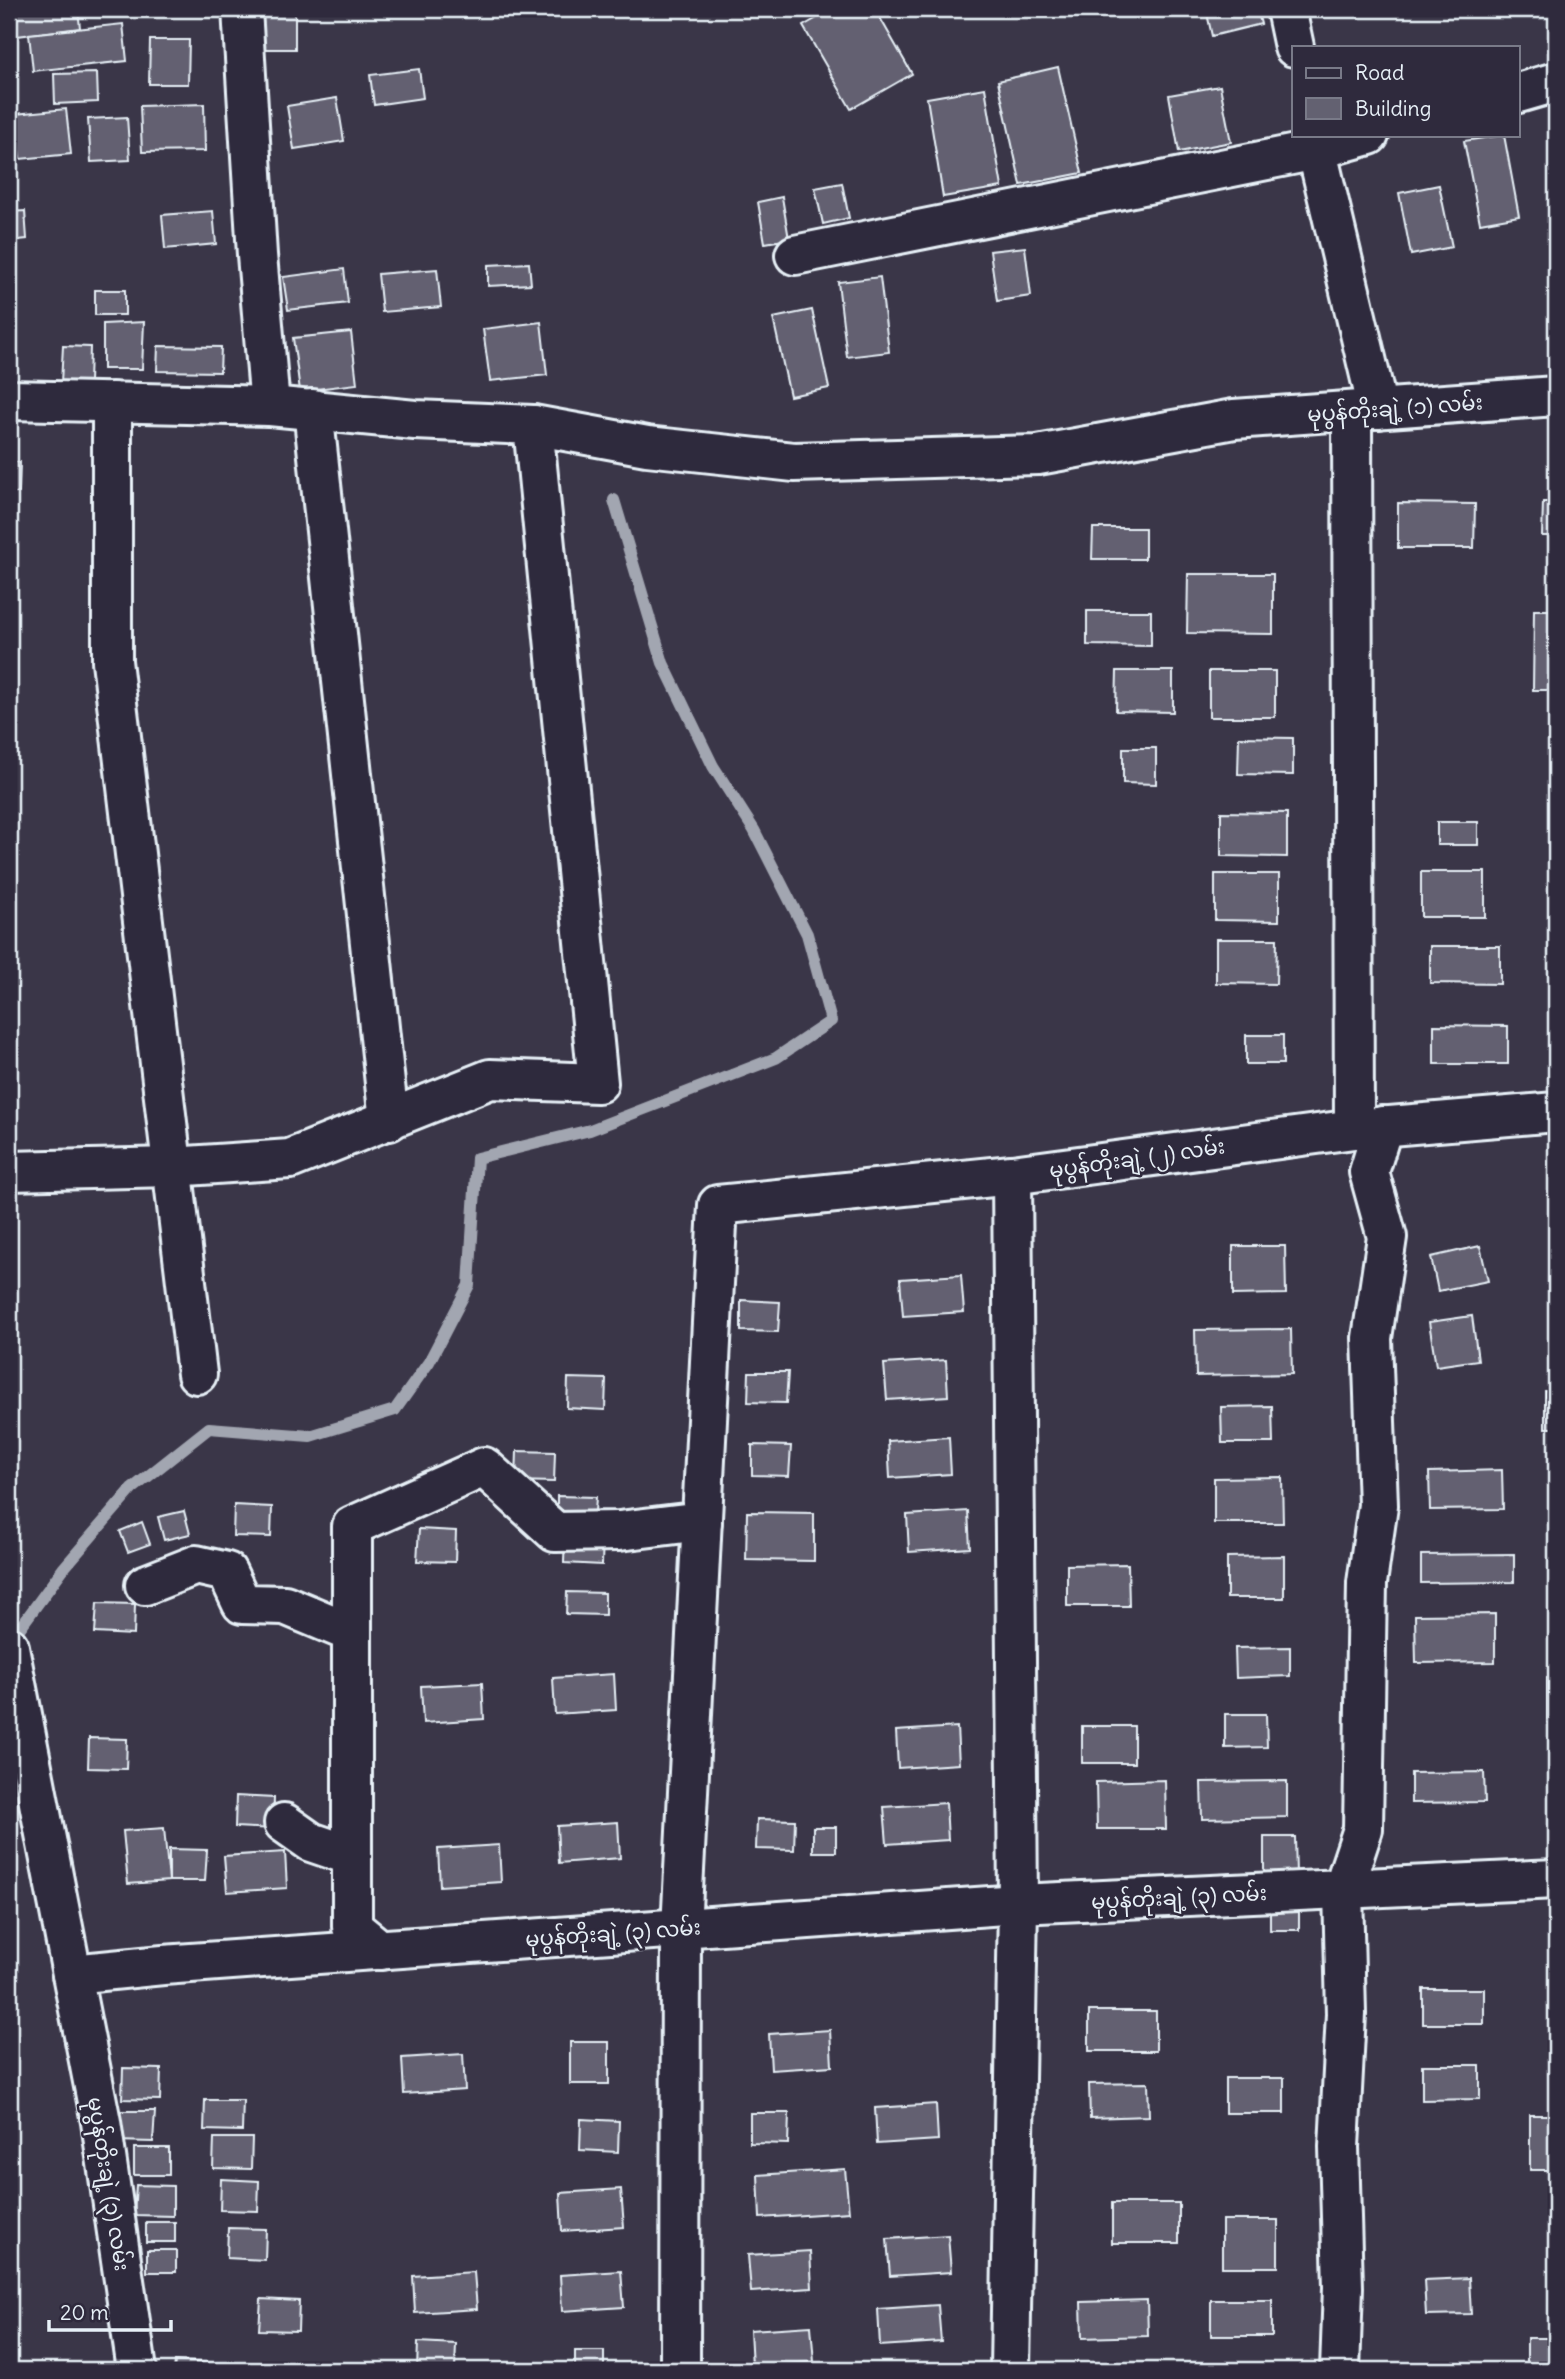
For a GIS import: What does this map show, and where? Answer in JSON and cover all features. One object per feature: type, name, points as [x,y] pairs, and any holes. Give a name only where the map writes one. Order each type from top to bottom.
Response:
[{"type":"street","points":[[242,9],[256,241],[270,406]]},
{"type":"street","points":[[1286,9],[1294,46]]},
{"type":"street","points":[[1520,92],[1556,82]]},
{"type":"street","points":[[795,256],[1314,142],[1361,136]]},
{"type":"street","points":[[1314,142],[1365,410],[1369,1172],[1387,1237],[1372,1338],[1378,1505],[1367,1583],[1363,1829],[1343,1889],[1346,2014],[1339,2147],[1343,2287],[1340,2370]]},
{"type":"street","name":"မုပွန်တိုးချဲ့ (၁) လမ်း","points":[[9,400],[270,406],[415,420],[533,425],[647,446],[794,462],[1038,455],[1234,419],[1556,396]]},
{"type":"street","points":[[112,402],[112,661],[197,1374]]},
{"type":"street","points":[[313,409],[389,1121]]},
{"type":"street","points":[[9,1171],[172,1167],[290,1159],[490,1079],[598,1083],[533,425]]},
{"type":"street","name":"မုပွန်တိုးချဲ့ (၂) လမ်း","points":[[702,1521],[718,1205],[1012,1175],[1368,1128],[1556,1112]]},
{"type":"street","points":[[1010,2370],[1018,1904],[1012,1175]]},
{"type":"street","points":[[380,1950],[352,1927],[352,1526],[484,1468],[555,1532],[619,1531],[702,1521],[681,1928],[680,2370]]},
{"type":"street","points":[[145,1585],[196,1564],[227,1572],[242,1604],[285,1605],[352,1633]]},
{"type":"street","points":[[9,1647],[72,1974]]},
{"type":"street","points":[[284,1823],[311,1842],[352,1856]]},
{"type":"street","name":"မုပွန်တိုးချဲ့ (၃) လမ်း","points":[[137,2370],[101,2122],[72,1974],[1018,1904],[1556,1880]]},
{"type":"building","points":[[9,9],[78,9],[80,28],[9,37]]},
{"type":"building","points":[[251,9],[295,9],[295,49],[251,49]]},
{"type":"building","points":[[833,9],[875,9],[912,74],[851,109],[803,26]]},
{"type":"building","points":[[1206,9],[1257,9],[1261,24],[1212,36]]},
{"type":"building","points":[[123,24],[127,61],[33,71],[29,34]]},
{"type":"building","points":[[150,40],[189,40],[188,84],[149,84]]},
{"type":"building","points":[[1058,67],[1082,173],[1021,185],[998,81]]},
{"type":"building","points":[[419,69],[423,98],[374,105],[370,75]]},
{"type":"building","points":[[97,73],[98,102],[55,104],[54,74]]},
{"type":"building","points":[[1220,86],[1231,142],[1179,152],[1169,95]]},
{"type":"building","points":[[985,88],[1002,187],[943,197],[927,98]]},
{"type":"building","points":[[337,98],[344,141],[294,149],[287,106]]},
{"type":"building","points":[[204,104],[205,151],[142,152],[140,106]]},
{"type":"building","points":[[66,109],[71,154],[20,159],[15,114]]},
{"type":"building","points":[[127,117],[130,160],[91,162],[88,119]]},
{"type":"building","points":[[1504,136],[1519,216],[1480,223],[1464,141]]},
{"type":"building","points":[[842,183],[849,218],[823,224],[815,188]]},
{"type":"building","points":[[1439,185],[1452,247],[1411,255],[1399,193]]},
{"type":"building","points":[[782,197],[789,239],[765,243],[758,202]]},
{"type":"building","points":[[25,211],[27,239],[9,241],[9,212]]},
{"type":"building","points":[[213,211],[216,244],[165,249],[162,215]]},
{"type":"building","points":[[1025,247],[1031,296],[997,301],[990,251]]},
{"type":"building","points":[[529,263],[531,284],[488,286],[488,265]]},
{"type":"building","points":[[344,269],[348,303],[288,310],[283,277]]},
{"type":"building","points":[[437,269],[441,307],[382,312],[378,274]]},
{"type":"building","points":[[880,277],[889,352],[847,357],[838,282]]},
{"type":"building","points":[[95,290],[125,290],[125,315],[95,315]]},
{"type":"building","points":[[812,310],[829,388],[790,396],[773,318]]},
{"type":"building","points":[[144,322],[142,369],[103,369],[103,324]]},
{"type":"building","points":[[541,322],[547,375],[490,381],[483,329]]},
{"type":"building","points":[[351,332],[357,384],[300,391],[293,338]]},
{"type":"building","points":[[63,346],[90,347],[89,384],[61,383]]},
{"type":"building","points":[[158,346],[221,347],[220,372],[157,371]]},
{"type":"building","points":[[9,462],[20,462],[19,493],[9,493]]},
{"type":"building","points":[[1543,502],[1556,502],[1556,536],[1542,536]]},
{"type":"building","points":[[1398,503],[1475,504],[1474,548],[1398,548]]},
{"type":"building","points":[[1093,528],[1145,528],[1145,559],[1092,559]]},
{"type":"building","points":[[1188,574],[1273,574],[1273,634],[1187,633]]},
{"type":"building","points":[[1534,610],[1556,610],[1556,690],[1533,690]]},
{"type":"building","points":[[1087,611],[1151,611],[1151,646],[1087,645]]},
{"type":"building","points":[[1117,671],[1173,671],[1173,712],[1116,711]]},
{"type":"building","points":[[1209,671],[1275,671],[1275,717],[1209,717]]},
{"type":"building","points":[[1549,720],[1556,720],[1556,760],[1549,760]]},
{"type":"building","points":[[1239,737],[1293,738],[1293,775],[1238,774]]},
{"type":"building","points":[[1123,748],[1156,748],[1156,784],[1123,783]]},
{"type":"building","points":[[1552,783],[1556,783],[1556,827],[1552,827]]},
{"type":"building","points":[[1221,812],[1287,813],[1287,857],[1221,856]]},
{"type":"building","points":[[1437,822],[1478,822],[1478,845],[1437,845]]},
{"type":"building","points":[[1549,849],[1556,849],[1556,880],[1549,880]]},
{"type":"building","points":[[1421,872],[1485,872],[1485,917],[1421,917]]},
{"type":"building","points":[[1215,874],[1279,874],[1279,921],[1215,920]]},
{"type":"building","points":[[1216,939],[1277,939],[1276,984],[1216,983]]},
{"type":"building","points":[[1430,946],[1500,946],[1500,984],[1430,983]]},
{"type":"building","points":[[1434,1025],[1508,1026],[1508,1064],[1434,1064]]},
{"type":"building","points":[[1246,1035],[1283,1035],[1283,1064],[1246,1064]]},
{"type":"building","points":[[1551,1234],[1556,1234],[1556,1281],[1552,1281]]},
{"type":"building","points":[[1233,1246],[1285,1246],[1286,1294],[1233,1295]]},
{"type":"building","points":[[1480,1246],[1488,1281],[1438,1291],[1431,1257]]},
{"type":"building","points":[[961,1275],[964,1312],[903,1316],[900,1279]]},
{"type":"building","points":[[741,1300],[780,1302],[778,1332],[741,1331]]},
{"type":"building","points":[[1472,1316],[1478,1360],[1436,1366],[1429,1322]]},
{"type":"building","points":[[1291,1329],[1292,1374],[1196,1376],[1195,1330]]},
{"type":"building","points":[[946,1360],[948,1396],[887,1400],[884,1364]]},
{"type":"building","points":[[749,1372],[788,1372],[786,1403],[748,1402]]},
{"type":"building","points":[[568,1378],[606,1379],[605,1410],[567,1408]]},
{"type":"building","points":[[1545,1391],[1556,1391],[1556,1428],[1545,1428]]},
{"type":"building","points":[[1272,1406],[1273,1443],[1222,1443],[1221,1407]]},
{"type":"building","points":[[949,1437],[951,1474],[890,1478],[888,1441]]},
{"type":"building","points":[[752,1445],[791,1446],[789,1476],[752,1475]]},
{"type":"building","points":[[517,1451],[555,1452],[554,1482],[516,1481]]},
{"type":"building","points":[[1502,1470],[1503,1509],[1430,1510],[1429,1472]]},
{"type":"building","points":[[1282,1477],[1283,1523],[1214,1523],[1214,1478]]},
{"type":"building","points":[[557,1496],[596,1497],[594,1527],[557,1526]]},
{"type":"building","points":[[234,1505],[272,1507],[271,1537],[233,1536]]},
{"type":"building","points":[[184,1511],[190,1534],[164,1540],[158,1517]]},
{"type":"building","points":[[968,1511],[970,1548],[909,1552],[907,1515]]},
{"type":"building","points":[[747,1512],[814,1513],[814,1561],[746,1560]]},
{"type":"building","points":[[142,1522],[150,1544],[128,1552],[120,1531]]},
{"type":"building","points":[[419,1529],[456,1531],[455,1562],[417,1561]]},
{"type":"building","points":[[565,1533],[603,1534],[602,1565],[564,1563]]},
{"type":"building","points":[[1514,1554],[1514,1582],[1421,1583],[1421,1555]]},
{"type":"building","points":[[1284,1556],[1284,1598],[1227,1598],[1227,1557]]},
{"type":"building","points":[[1128,1564],[1129,1606],[1067,1606],[1067,1565]]},
{"type":"building","points":[[567,1592],[605,1593],[605,1615],[566,1614]]},
{"type":"building","points":[[97,1603],[135,1604],[134,1635],[95,1633]]},
{"type":"building","points":[[1495,1614],[1495,1662],[1416,1663],[1415,1615]]},
{"type":"building","points":[[1290,1647],[1290,1676],[1236,1678],[1235,1648]]},
{"type":"building","points":[[614,1674],[616,1710],[555,1714],[553,1678]]},
{"type":"building","points":[[1547,1678],[1556,1678],[1556,1723],[1547,1723]]},
{"type":"building","points":[[482,1683],[484,1719],[423,1723],[421,1686]]},
{"type":"building","points":[[1225,1714],[1266,1714],[1267,1747],[1225,1748]]},
{"type":"building","points":[[1082,1726],[1134,1726],[1134,1763],[1082,1763]]},
{"type":"building","points":[[957,1727],[959,1764],[898,1768],[896,1731]]},
{"type":"building","points":[[89,1738],[127,1739],[126,1769],[88,1768]]},
{"type":"building","points":[[1484,1772],[1485,1802],[1411,1803],[1411,1773]]},
{"type":"building","points":[[1165,1780],[1166,1829],[1097,1829],[1096,1782]]},
{"type":"building","points":[[1287,1781],[1287,1817],[1202,1819],[1201,1782]]},
{"type":"building","points":[[236,1796],[274,1798],[273,1829],[235,1827]]},
{"type":"building","points":[[946,1803],[948,1840],[887,1844],[884,1807]]},
{"type":"building","points":[[757,1819],[795,1820],[794,1850],[756,1849]]},
{"type":"building","points":[[618,1822],[620,1858],[559,1863],[557,1826]]},
{"type":"building","points":[[813,1827],[836,1827],[836,1852],[813,1852]]},
{"type":"building","points":[[164,1828],[169,1881],[128,1884],[123,1831]]},
{"type":"building","points":[[1264,1837],[1295,1837],[1296,1875],[1264,1876]]},
{"type":"building","points":[[499,1845],[501,1882],[440,1886],[438,1849]]},
{"type":"building","points":[[169,1849],[207,1850],[205,1881],[169,1881]]},
{"type":"building","points":[[285,1852],[287,1888],[227,1892],[224,1856]]},
{"type":"building","points":[[1270,1905],[1299,1905],[1299,1930],[1270,1930]]},
{"type":"building","points":[[1423,1989],[1484,1989],[1484,2024],[1423,2024]]},
{"type":"building","points":[[1089,2011],[1156,2011],[1156,2051],[1089,2051]]},
{"type":"building","points":[[830,2030],[832,2066],[771,2070],[769,2034]]},
{"type":"building","points":[[570,2042],[609,2042],[609,2084],[570,2084]]},
{"type":"building","points":[[463,2054],[465,2090],[404,2094],[402,2058]]},
{"type":"building","points":[[1422,2065],[1480,2065],[1480,2099],[1422,2100]]},
{"type":"building","points":[[123,2068],[161,2069],[160,2100],[122,2099]]},
{"type":"building","points":[[1225,2078],[1284,2078],[1284,2113],[1225,2113]]},
{"type":"building","points":[[1148,2083],[1149,2116],[1090,2118],[1089,2084]]},
{"type":"building","points":[[205,2100],[243,2100],[242,2131],[204,2130]]},
{"type":"building","points":[[936,2104],[938,2140],[877,2144],[875,2108]]},
{"type":"building","points":[[116,2111],[155,2111],[153,2142],[115,2141]]},
{"type":"building","points":[[750,2113],[789,2113],[788,2144],[750,2143]]},
{"type":"building","points":[[1530,2115],[1556,2115],[1556,2170],[1530,2170]]},
{"type":"building","points":[[581,2119],[619,2121],[618,2152],[580,2150]]},
{"type":"building","points":[[214,2138],[252,2138],[251,2169],[213,2168]]},
{"type":"building","points":[[134,2148],[169,2148],[169,2175],[134,2175]]},
{"type":"building","points":[[845,2169],[849,2212],[760,2218],[758,2175]]},
{"type":"building","points":[[221,2179],[259,2181],[258,2211],[220,2210]]},
{"type":"building","points":[[136,2185],[173,2186],[173,2216],[134,2215]]},
{"type":"building","points":[[621,2189],[624,2227],[562,2231],[560,2193]]},
{"type":"building","points":[[1112,2203],[1179,2203],[1179,2243],[1112,2243]]},
{"type":"building","points":[[1222,2220],[1278,2220],[1278,2267],[1222,2267]]},
{"type":"building","points":[[146,2222],[175,2222],[175,2242],[146,2242]]},
{"type":"building","points":[[228,2228],[266,2229],[265,2260],[227,2258]]},
{"type":"building","points":[[948,2235],[951,2272],[890,2276],[887,2239]]},
{"type":"building","points":[[147,2250],[176,2250],[176,2272],[147,2272]]},
{"type":"building","points":[[810,2251],[812,2288],[751,2292],[748,2255]]},
{"type":"building","points":[[621,2271],[624,2307],[562,2311],[560,2275]]},
{"type":"building","points":[[474,2272],[477,2309],[415,2313],[413,2276]]},
{"type":"building","points":[[1469,2278],[1471,2314],[1426,2315],[1424,2280]]},
{"type":"building","points":[[261,2299],[299,2301],[298,2331],[259,2330]]},
{"type":"building","points":[[1147,2300],[1148,2336],[1082,2338],[1081,2302]]},
{"type":"building","points":[[1211,2300],[1272,2300],[1272,2336],[1211,2336]]},
{"type":"building","points":[[938,2305],[941,2342],[880,2346],[878,2309]]},
{"type":"building","points":[[811,2326],[814,2362],[752,2366],[750,2330]]},
{"type":"building","points":[[1527,2338],[1556,2338],[1556,2370],[1527,2370]]},
{"type":"building","points":[[418,2342],[456,2344],[455,2370],[417,2370]]},
{"type":"building","points":[[575,2351],[604,2351],[604,2370],[575,2370]]},
{"type":"building","points":[[175,2361],[212,2363],[212,2370],[174,2370]]},
{"type":"waterway","points":[[9,1627],[19,1629],[63,1569],[132,1489],[209,1428],[310,1436],[395,1410],[429,1362],[469,1285],[477,1158],[590,1130],[776,1058],[831,1021],[807,934],[754,830],[713,766],[663,663],[614,500]]}]
